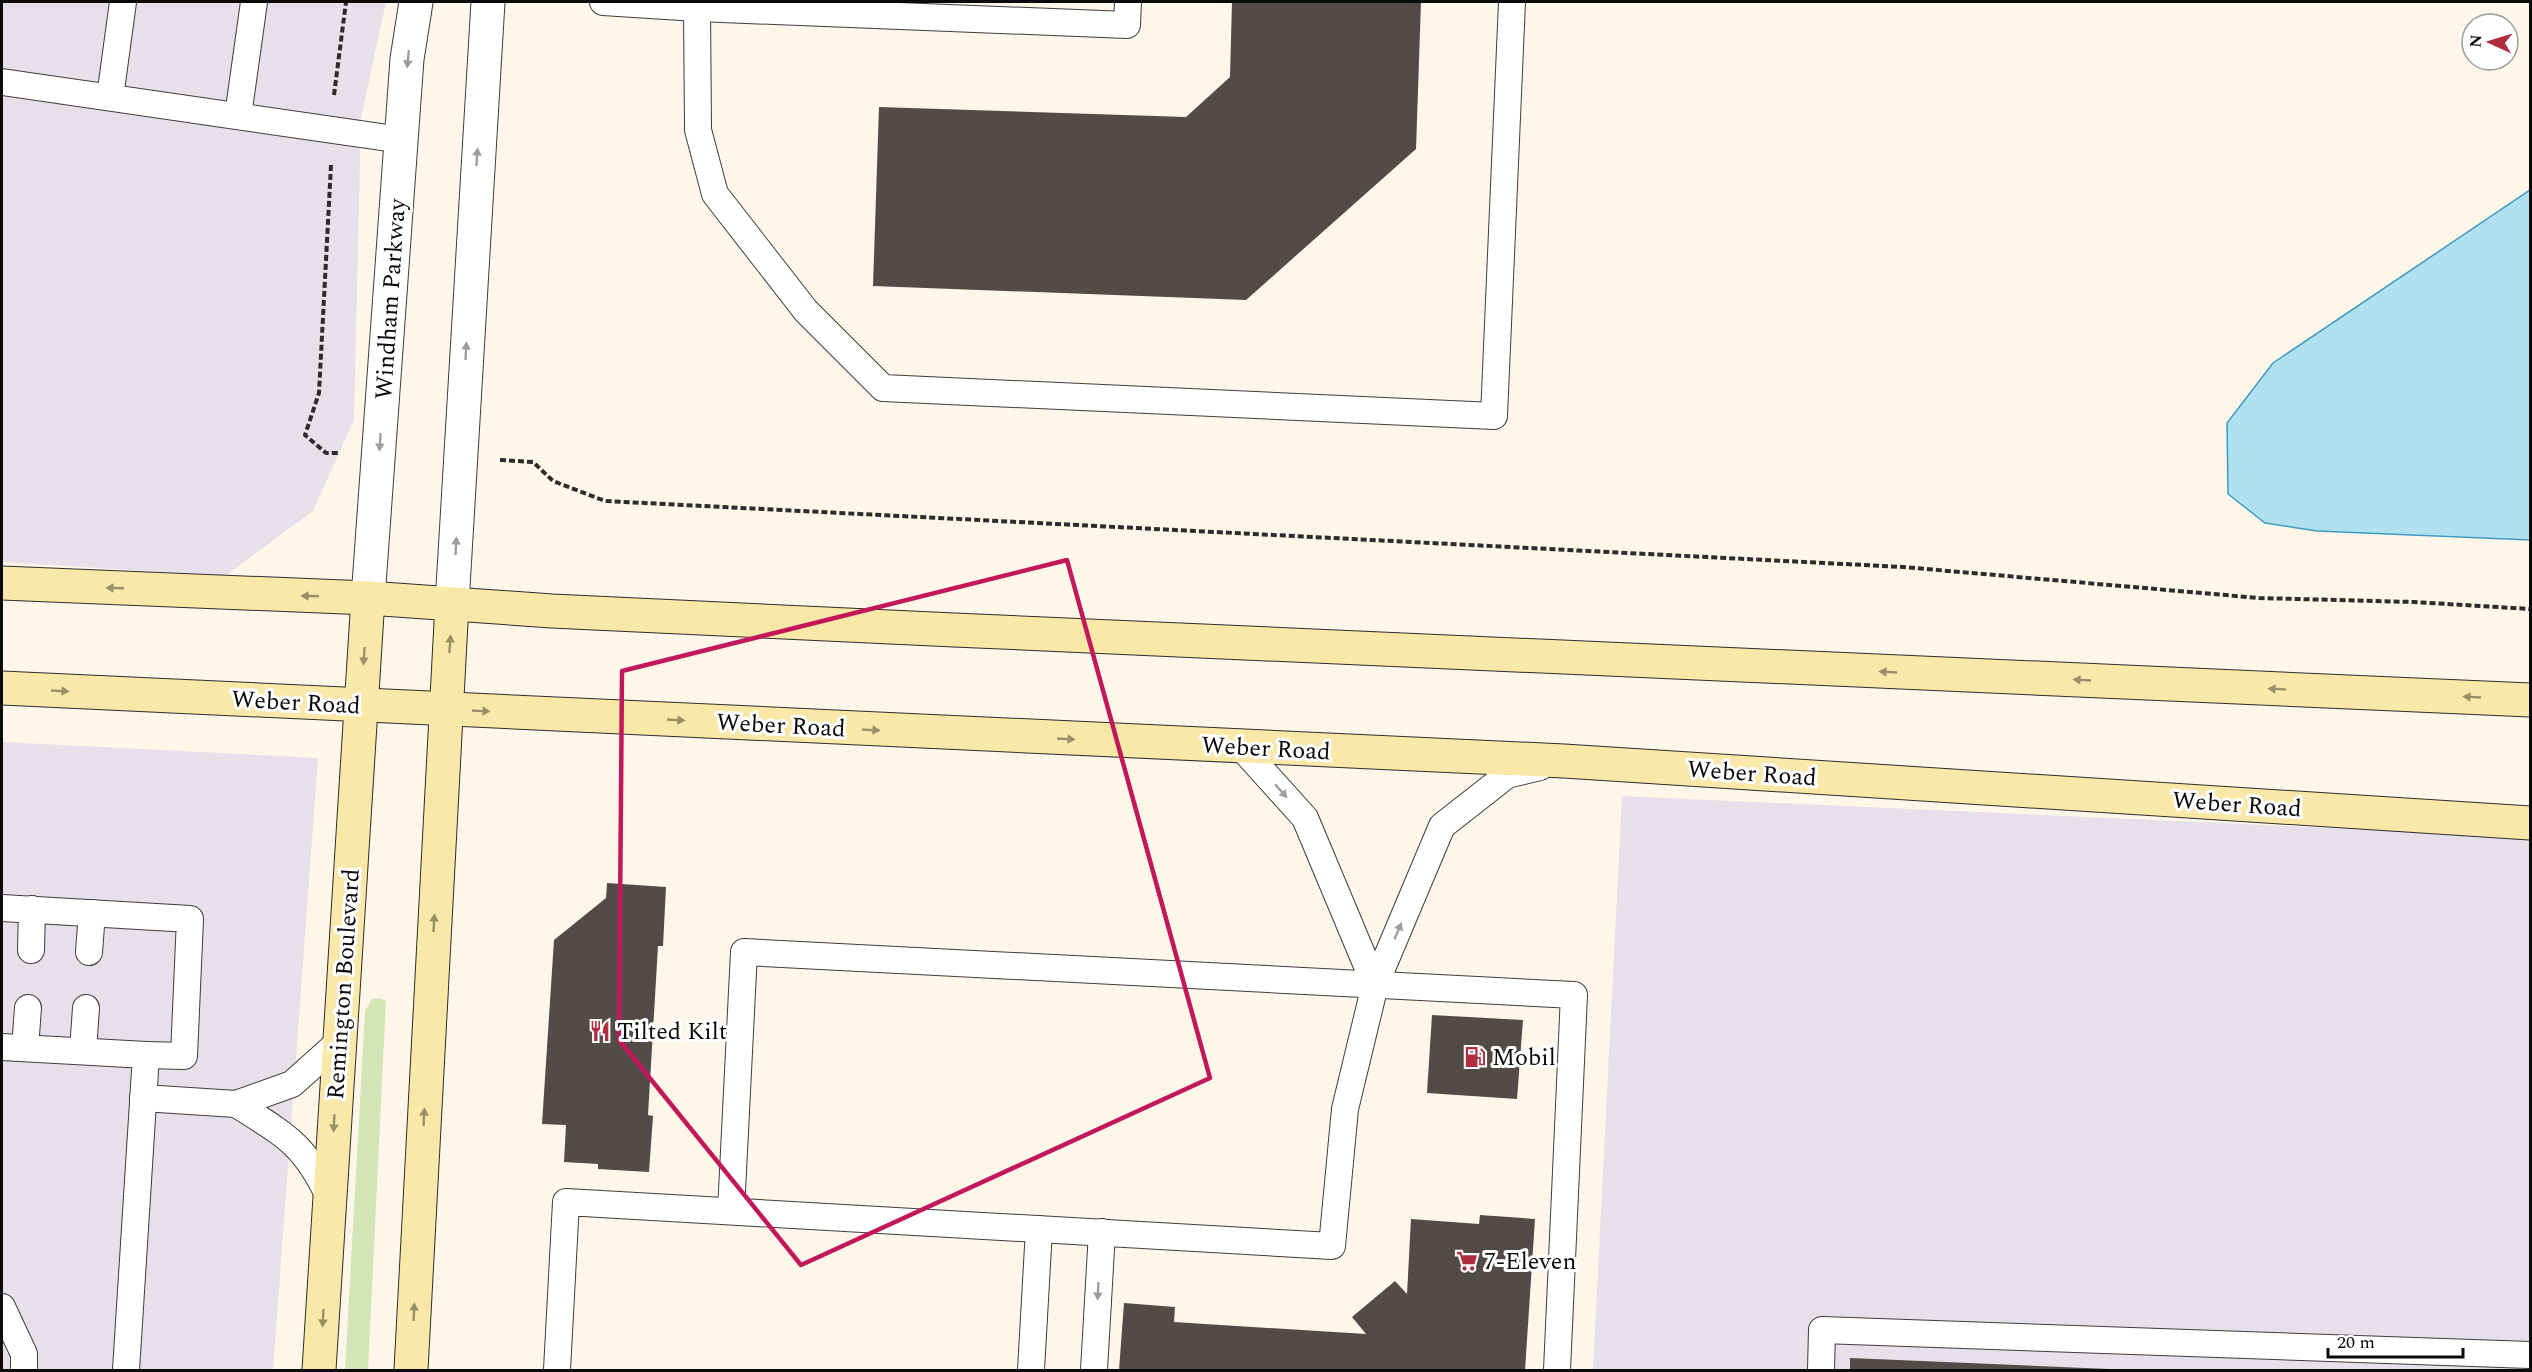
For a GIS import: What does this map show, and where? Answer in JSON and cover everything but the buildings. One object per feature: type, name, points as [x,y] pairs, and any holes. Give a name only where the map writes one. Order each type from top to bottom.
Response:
[{"type":"main road","points":[[2,583],[368,598],[954,630],[2530,700]]},
{"type":"main road","name":"Remington Boulevard","points":[[320,1371],[368,598]]},
{"type":"main road","points":[[411,1371],[445,709],[453,604]]},
{"type":"main road","name":"Weber Road","points":[[2,688],[1564,761],[2530,824]]},
{"type":"street","name":"Windham Parkway","points":[[368,598],[407,59],[416,2]]},
{"type":"street","points":[[453,604],[488,2]]},
{"type":"lane","points":[[110,97],[123,2]]},
{"type":"lane","points":[[238,116],[254,2]]},
{"type":"lane","points":[[603,2],[1127,26],[1128,2]]},
{"type":"lane","points":[[697,5],[698,130],[716,194],[806,311],[883,388],[1494,416],[1512,2]]},
{"type":"lane","points":[[2,82],[402,140]]},
{"type":"lane","points":[[1241,747],[1305,818],[1375,985]]},
{"type":"lane","points":[[557,1371],[566,1202],[1332,1246],[1345,1109],[1375,985],[1442,826],[1508,775],[1564,761]]},
{"type":"lane","points":[[2,908],[190,919],[184,1056],[13,1047],[28,1008]]},
{"type":"lane","points":[[31,950],[32,909]]},
{"type":"lane","points":[[89,952],[92,913]]},
{"type":"lane","points":[[731,1211],[744,952],[1574,995],[1557,1371]]},
{"type":"lane","points":[[83,1051],[86,1008]]},
{"type":"lane","points":[[143,1098],[236,1104],[292,1084],[339,1042]]},
{"type":"lane","points":[[126,1371],[146,1055]]},
{"type":"lane","points":[[236,1104],[284,1134],[303,1152],[330,1199]]},
{"type":"lane","points":[[1032,1371],[1039,1229]]},
{"type":"lane","points":[[1094,1371],[1102,1233]]},
{"type":"lane","points":[[2,1307],[24,1354],[24,1371]]},
{"type":"lane","points":[[1821,1371],[1822,1330],[2530,1355]]},
{"type":"path","points":[[346,2],[336,73],[319,393],[305,435],[326,453],[379,453]]},
{"type":"path","points":[[460,458],[533,462],[553,481],[605,501],[1904,567],[2259,598],[2414,602],[2530,609]]},
{"type":"highlighted area","points":[[1067,560],[1210,1078],[801,1265],[619,1040],[622,671]]},
{"type":"shaded area","points":[[2,2],[386,2],[361,118],[354,420],[313,511],[225,576],[2,562]]},
{"type":"shaded area","points":[[2,742],[318,758],[273,1370],[2,1370]]},
{"type":"shaded area","points":[[1622,796],[2530,837],[2530,1370],[1593,1370]]},
{"type":"green space","points":[[380,998],[386,1001],[368,1370],[345,1370],[365,1011],[372,999]]},
{"type":"water","points":[[2530,190],[2530,540],[2317,531],[2265,523],[2228,494],[2227,423],[2273,363]]},
{"type":"place","name":"Tilted Kilt","points":[[600,1031]]},
{"type":"place","name":"Mobil","points":[[1475,1057]]},
{"type":"place","name":"7-Eleven","points":[[1467,1261]]}]
